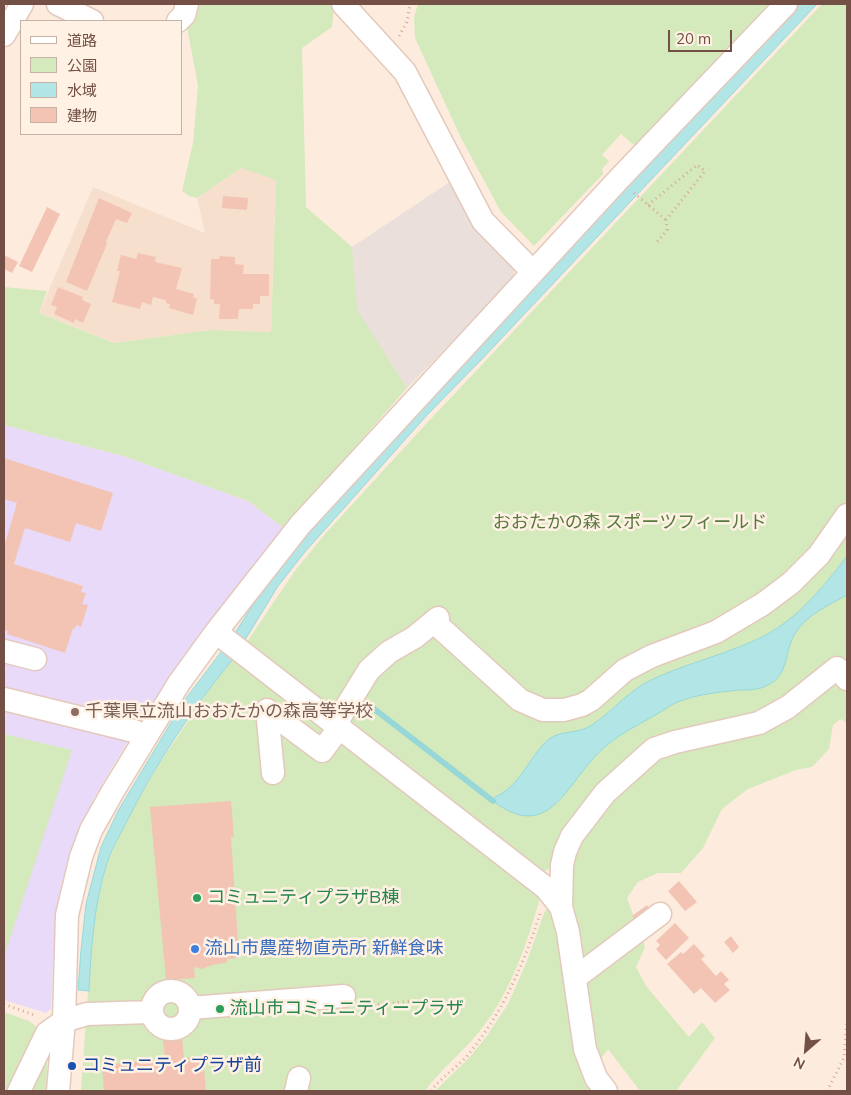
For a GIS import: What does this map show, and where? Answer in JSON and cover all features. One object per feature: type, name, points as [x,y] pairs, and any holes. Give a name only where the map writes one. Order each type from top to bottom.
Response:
[{"type":"street","points":[[4,34],[22,4]]},
{"type":"street","points":[[58,4],[90,20]]},
{"type":"street","points":[[179,20],[184,15],[188,4]]},
{"type":"street","points":[[343,4],[405,72],[483,221],[533,272]]},
{"type":"street","points":[[58,1091],[64,1021],[67,915],[81,857],[91,830],[102,810],[179,683],[300,524],[619,179],[786,4]]},
{"type":"street","points":[[267,710],[322,750],[369,670],[389,652],[415,637],[436,620],[520,700],[543,710],[564,710],[582,705],[625,670],[652,656],[716,632],[763,604],[792,583],[819,555],[847,515]]},
{"type":"street","points":[[216,632],[547,890],[561,907]]},
{"type":"street","points":[[4,651],[35,659]]},
{"type":"street","points":[[606,1091],[596,1078],[585,1050],[568,932],[561,907],[562,866],[565,852],[572,836],[605,793],[654,749],[675,742],[759,723],[788,707],[837,668],[847,679]]},
{"type":"street","points":[[273,773],[267,710],[270,697],[282,684]]},
{"type":"street","points":[[4,699],[134,731],[145,737]]},
{"type":"street","points":[[575,978],[660,914]]},
{"type":"street","points":[[19,1091],[47,1033],[64,1021],[87,1014],[151,1012],[153,1018],[161,1027],[173,1030],[184,1025],[188,1020],[190,1008],[351,1001]]},
{"type":"path","points":[[389,54],[407,22],[410,4]]},
{"type":"path","points":[[648,204],[697,165],[705,170],[666,220]]},
{"type":"path","points":[[639,198],[666,220],[667,230],[657,242]]},
{"type":"path","points":[[431,1091],[470,1052],[493,1020],[514,984],[532,938],[547,890]]},
{"type":"path","points":[[238,946],[255,944]]},
{"type":"path","points":[[351,1001],[433,1000]]},
{"type":"path","points":[[827,1091],[844,1058],[847,1020]]},
{"type":"shaded area","points":[[241,168],[276,179],[271,332],[211,330],[115,343],[39,313],[93,187],[205,233],[197,198]]},
{"type":"shaded area","points":[[451,181],[514,268],[514,278],[407,388],[356,310],[352,247]]},
{"type":"shaded area","name":"千葉県立流山おおたかの森高等学校","points":[[4,425],[123,456],[248,501],[284,528],[190,647],[134,731],[94,798],[71,850],[60,889],[54,941],[51,1009],[46,1013],[4,1000]]},
{"type":"green space","points":[[199,4],[329,4],[334,9],[332,27],[302,48],[306,207],[352,247],[357,310],[407,388],[284,528],[248,501],[123,456],[4,425],[4,287],[47,291],[39,313],[114,343],[211,330],[271,332],[276,180],[241,168],[197,198],[189,196],[182,191],[193,143],[198,86],[187,27],[193,22]]},
{"type":"green space","points":[[418,4],[774,4],[636,147],[621,134],[602,155],[609,161],[602,169],[603,174],[534,246],[501,212],[461,138],[415,38],[414,17]]},
{"type":"green space","name":"おおたかの森 スポーツフィールド","points":[[822,4],[847,4],[847,672],[760,715],[665,738],[556,866],[542,872],[247,642],[294,572],[325,534],[426,424]]},
{"type":"green space","points":[[233,659],[541,895],[524,949],[500,1001],[479,1032],[425,1091],[81,1091],[91,949],[96,907],[107,861],[133,809],[161,761],[211,687]]},
{"type":"green space","points":[[831,680],[847,689],[847,723],[841,719],[833,725],[829,749],[812,767],[796,770],[748,789],[722,809],[703,848],[681,873],[658,873],[638,882],[627,898],[645,947],[636,967],[646,986],[689,1037],[702,1022],[715,1038],[676,1091],[640,1091],[608,1049],[598,1063],[600,1091],[435,1091],[469,1058],[508,1004],[527,961],[544,913],[574,849],[595,818],[646,764]]},
{"type":"green space","points":[[4,734],[72,750],[4,957]]},
{"type":"green space","points":[[4,1012],[29,1021],[37,1027],[7,1091],[4,1091]]},
{"type":"green space","points":[[48,1041],[46,1091],[28,1091]]},
{"type":"water","points":[[801,4],[817,4],[427,415],[304,553],[278,586],[245,640],[235,633],[269,580],[292,550],[633,180]]},
{"type":"water","points":[[847,556],[847,595],[819,610],[806,620],[792,639],[783,669],[774,681],[753,690],[702,695],[671,705],[606,746],[592,759],[557,802],[544,812],[530,816],[513,813],[493,801],[495,797],[512,785],[549,739],[559,734],[587,728],[636,689],[653,679],[770,633],[795,615],[817,593]]},
{"type":"water","points":[[223,650],[233,659],[188,718],[161,760],[136,803],[111,853],[96,910],[89,991],[78,990],[86,904],[101,847],[118,811],[184,701]]},
{"type":"building","points":[[223,196],[248,198],[247,210],[222,208]]},
{"type":"building","points":[[99,198],[132,213],[127,223],[116,219],[87,291],[66,282]]},
{"type":"building","points":[[47,207],[60,214],[32,272],[19,266]]},
{"type":"building","points":[[138,253],[156,257],[155,262],[182,268],[176,289],[194,294],[193,297],[197,299],[193,315],[169,308],[170,304],[166,303],[166,300],[153,297],[151,305],[142,302],[140,309],[112,302],[120,271],[117,271],[121,255],[136,259]]},
{"type":"building","points":[[4,255],[18,262],[12,273],[4,269]]},
{"type":"building","points":[[220,256],[235,257],[235,264],[244,265],[243,274],[269,274],[269,296],[260,296],[260,304],[253,304],[253,309],[239,309],[238,319],[219,319],[220,304],[214,304],[214,300],[210,299],[211,259],[219,259]]},
{"type":"building","points":[[58,287],[83,297],[82,300],[91,304],[83,323],[75,319],[74,323],[54,314],[57,307],[51,305]]},
{"type":"building","points":[[4,458],[113,493],[101,531],[76,523],[70,542],[25,528],[14,564],[83,586],[81,592],[86,593],[82,604],[88,605],[81,627],[76,625],[75,629],[73,628],[65,653],[7,634],[8,631],[4,630],[4,547],[17,503],[4,499]]},
{"type":"building","name":"コミュニティプラザB棟","points":[[231,801],[234,837],[231,837],[239,958],[227,959],[227,962],[202,969],[194,967],[195,978],[166,980],[150,807]]},
{"type":"building","points":[[679,881],[697,902],[685,911],[668,891]]},
{"type":"building","points":[[647,905],[653,913],[638,923],[632,916]]},
{"type":"building","points":[[675,923],[689,938],[666,960],[656,949],[660,945],[656,941]]},
{"type":"building","points":[[731,936],[739,947],[733,953],[724,942]]},
{"type":"building","points":[[694,944],[705,956],[701,959],[716,976],[721,971],[729,980],[724,984],[730,990],[715,1003],[701,988],[694,994],[667,964]]},
{"type":"building","points":[[181,1028],[184,1058],[203,1056],[206,1091],[104,1091],[102,1065],[165,1059],[162,1031]]},
{"type":"waterway","points":[[373,708],[493,801]]},
{"type":"place","name":"千葉県立流山おおたかの森高等学校","points":[[75,712]]},
{"type":"place","name":"コミュニティプラザB棟","points":[[197,898]]},
{"type":"place","name":"流山市農産物直売所 新鮮食味","points":[[195,949]]},
{"type":"place","name":"流山市コミュニティープラザ","points":[[220,1009]]},
{"type":"place","name":"コミュニティプラザ前","points":[[72,1066]]}]
